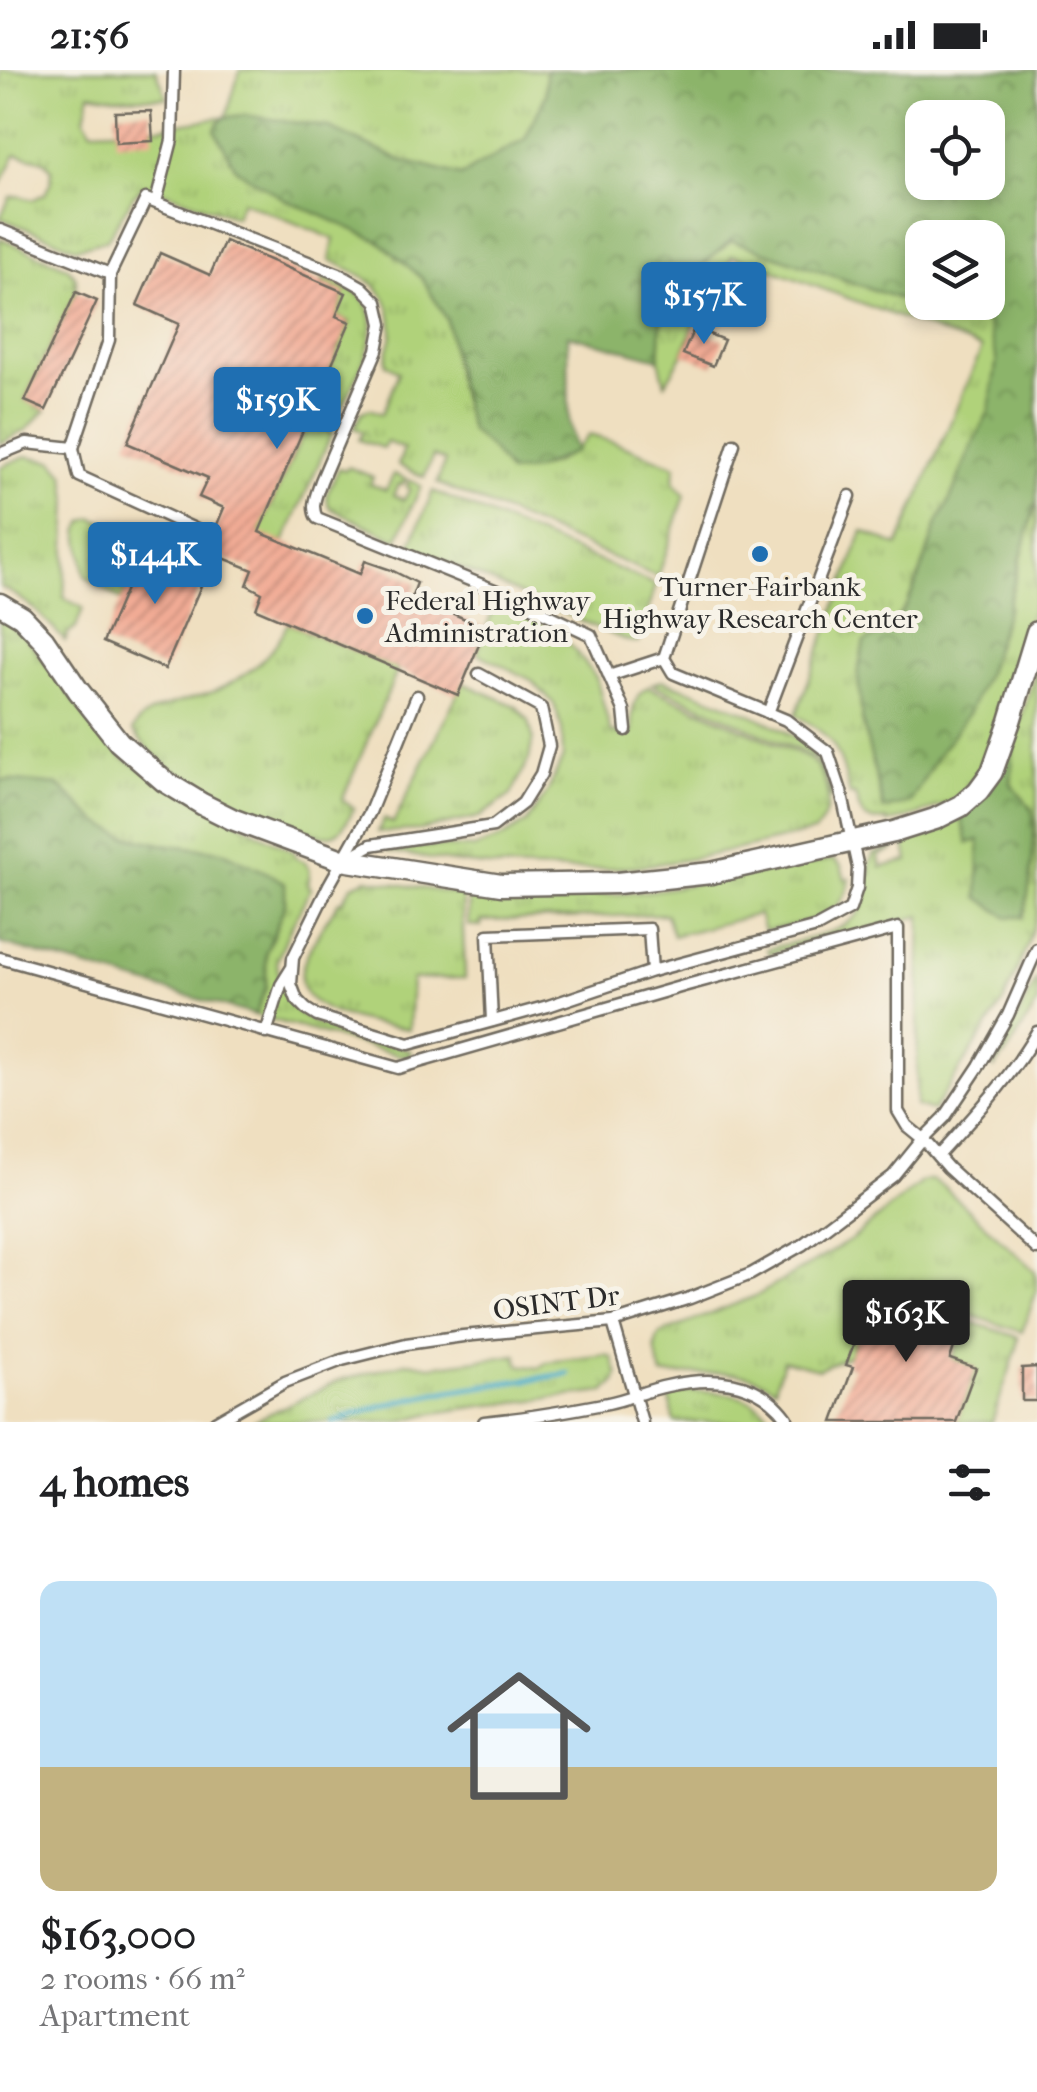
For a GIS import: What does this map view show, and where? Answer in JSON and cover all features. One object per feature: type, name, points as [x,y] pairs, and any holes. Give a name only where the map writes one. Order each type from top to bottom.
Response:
[{"type":"street","points":[[0,604],[22,617],[44,640],[99,719],[130,753],[164,780],[232,819],[342,860],[500,885],[617,883],[711,873],[935,820],[961,806],[992,772],[1037,632]]},
{"type":"lane","points":[[156,202],[172,140],[174,70]]},
{"type":"lane","points":[[197,530],[79,476],[73,448],[108,340],[110,274],[146,199],[339,274],[378,302],[382,324],[378,350],[314,502],[314,512],[318,518],[508,596],[591,635],[624,710],[626,730]]},
{"type":"lane","points":[[0,230],[110,274]]},
{"type":"lane","points":[[0,454],[27,443],[73,448]]},
{"type":"lane","points":[[417,696],[370,812],[296,948],[291,984],[297,1000],[317,1016],[409,1044],[548,1006],[652,971],[816,927],[850,909],[857,888],[852,841],[828,752],[786,720],[672,673],[664,658],[734,444]]},
{"type":"lane","points":[[768,712],[850,496]]},
{"type":"lane","points":[[609,676],[664,658]]},
{"type":"lane","points":[[342,860],[371,845],[493,826],[524,803],[542,774],[550,746],[541,708],[479,674]]},
{"type":"lane","points":[[0,958],[398,1068],[898,928],[898,1111],[907,1126],[1037,1249]]},
{"type":"lane","points":[[492,1021],[488,935],[649,929],[652,971]]},
{"type":"lane","name":"OSINT Dr","points":[[215,1422],[285,1382],[327,1365],[406,1344],[613,1322],[747,1276],[802,1245],[893,1176],[945,1117],[1008,1015],[1037,949]]},
{"type":"lane","points":[[266,1033],[281,985],[292,968]]},
{"type":"lane","points":[[938,1156],[984,1106],[1037,1032]]},
{"type":"lane","points":[[613,1322],[642,1422]]},
{"type":"lane","points":[[484,1422],[586,1407],[695,1382],[746,1386],[776,1402],[787,1418]]},
{"type":"lane","points":[[586,1407],[590,1422]]},
{"type":"green space","points":[[0,70],[156,70],[167,98],[90,93],[85,118],[91,130],[160,127],[226,117],[240,70],[546,70],[546,95],[525,139],[461,176],[400,160],[327,127],[284,199],[379,241],[423,278],[447,320],[456,378],[470,430],[509,473],[553,463],[589,435],[676,466],[675,482],[685,495],[658,577],[437,483],[445,461],[433,456],[424,477],[398,465],[404,449],[387,442],[383,448],[359,440],[363,432],[354,428],[362,412],[370,409],[382,414],[399,372],[386,364],[392,333],[388,305],[366,278],[330,260],[334,239],[242,201],[235,217],[145,185],[134,195],[107,240],[76,248],[0,218],[10,197],[32,200],[45,194],[52,169],[44,161],[16,154],[0,186]]},
{"type":"green space","points":[[546,70],[1037,70],[1037,499],[988,670],[968,714],[937,756],[910,803],[884,809],[862,720],[858,673],[864,642],[888,630],[906,606],[938,521],[989,411],[997,359],[987,321],[982,320],[1005,320],[1005,220],[905,220],[905,301],[731,240],[671,293],[661,325],[659,359],[568,335],[569,421],[576,451],[534,470],[509,473],[470,430],[447,320],[422,278],[379,241],[284,199],[236,169],[215,130],[226,117],[244,115],[327,127],[400,160],[461,176],[525,139],[546,95]]},
{"type":"green space","points":[[0,238],[67,267],[76,278],[76,292],[25,400],[46,410],[26,430],[0,444]]},
{"type":"green space","points":[[732,240],[905,301],[905,319],[732,255],[712,305],[702,301],[683,354],[665,384],[659,359],[661,325],[671,293]]},
{"type":"green space","points":[[324,278],[360,296],[369,308],[372,322],[366,355],[338,416],[314,406],[350,322],[336,316],[345,293],[322,283]]},
{"type":"green space","points":[[907,320],[988,321],[997,359],[989,411],[938,521],[906,606],[888,630],[864,642],[858,673],[862,720],[884,809],[910,803],[988,670],[1037,499],[1037,593],[1001,713],[977,775],[965,791],[948,803],[888,823],[872,821],[864,816],[855,795],[850,795],[834,747],[820,731],[796,715],[863,531],[898,546],[982,348]]},
{"type":"green space","points":[[308,423],[332,433],[281,549],[256,539]]},
{"type":"green space","points":[[26,456],[53,461],[65,475],[68,499],[64,598],[83,608],[76,628],[65,641],[28,604],[0,587],[0,467]]},
{"type":"green space","points":[[348,467],[373,477],[370,484],[386,490],[394,474],[406,479],[394,495],[404,500],[410,489],[409,480],[421,486],[397,540],[328,504],[327,494],[339,468]]},
{"type":"green space","points":[[433,491],[656,585],[638,643],[410,546]]},
{"type":"green space","points":[[93,518],[186,555],[184,563],[145,546],[121,600],[85,576],[79,531],[84,521]]},
{"type":"green space","points":[[495,604],[537,620],[572,647],[596,677],[611,733],[633,732],[634,707],[648,687],[810,759],[826,785],[827,805],[821,824],[814,832],[712,855],[606,869],[497,867],[388,851],[428,846],[474,848],[501,838],[526,823],[547,793],[563,757],[562,729],[554,704],[531,680],[477,653]]},
{"type":"green space","points":[[0,615],[16,625],[88,721],[123,758],[305,862],[310,870],[311,888],[277,961],[280,986],[298,1013],[315,1024],[410,1050],[410,1056],[255,1015],[266,988],[266,952],[285,905],[285,883],[221,851],[125,836],[98,822],[58,785],[0,781]]},
{"type":"green space","points":[[288,623],[398,669],[342,800],[354,808],[344,826],[330,835],[316,834],[266,816],[193,783],[151,751],[133,731],[156,710],[215,691],[249,672],[275,645]]},
{"type":"green space","points":[[1037,666],[1037,913],[1004,1001],[933,1111],[916,1106],[921,916],[769,954],[767,949],[819,936],[845,924],[864,903],[873,854],[893,847],[879,855],[881,867],[908,861],[904,840],[961,818],[968,842],[979,839],[1023,917],[1032,863],[1033,820],[1032,810],[1011,784],[1013,745]]},
{"type":"green space","points":[[663,680],[745,712],[804,743],[823,764],[834,798],[815,758],[652,684]]},
{"type":"green space","points":[[463,683],[516,706],[529,721],[533,738],[529,759],[511,795],[479,817],[420,830],[378,832],[384,819],[393,823]]},
{"type":"green space","points":[[1013,745],[1011,784],[1032,810],[1033,820],[1032,863],[1023,917],[1007,917],[978,897],[979,840],[968,843],[961,818],[983,799]]},
{"type":"green space","points":[[0,781],[58,785],[98,822],[125,836],[221,851],[285,883],[285,905],[266,952],[266,988],[255,1015],[0,943]]},
{"type":"green space","points":[[833,859],[841,866],[845,879],[850,878],[840,903],[819,917],[764,931],[759,914],[673,936],[666,914],[481,921],[481,926],[468,925],[469,896],[474,892],[644,892],[809,860],[810,864]]},
{"type":"green space","points":[[367,879],[463,895],[465,978],[412,979],[409,1029],[328,1010],[305,992],[301,979],[310,949],[339,901],[352,885]]},
{"type":"green space","points":[[1037,978],[1037,1004],[994,1068],[992,1063]]},
{"type":"green space","points":[[927,1180],[944,1187],[1035,1271],[1037,1290],[1022,1332],[882,1286],[865,1332],[859,1330],[849,1356],[818,1369],[783,1360],[775,1388],[734,1373],[662,1375],[656,1349],[660,1334],[758,1295],[851,1240]]},
{"type":"green space","points":[[964,1320],[1018,1337],[992,1422],[956,1422],[976,1368],[953,1360]]},
{"type":"green space","points":[[517,1355],[519,1365],[539,1368],[547,1362],[606,1355],[612,1357],[618,1375],[605,1392],[481,1406],[397,1422],[252,1422],[338,1381],[409,1362],[431,1366]]},
{"type":"green space","points":[[687,1391],[730,1394],[749,1400],[767,1412],[768,1422],[675,1422],[668,1395]]},
{"type":"building","points":[[151,111],[153,141],[116,143],[115,112]]},
{"type":"building","points":[[225,241],[346,293],[336,316],[350,322],[259,532],[360,574],[365,561],[391,570],[417,583],[412,596],[486,628],[458,695],[256,609],[262,593],[247,585],[253,570],[206,551],[224,508],[199,497],[208,478],[127,443],[179,324],[137,305],[160,253],[210,275]]},
{"type":"building","points":[[76,292],[97,301],[46,410],[25,401]]},
{"type":"building","points":[[694,328],[724,340],[713,366],[683,354]]},
{"type":"building","points":[[145,545],[207,572],[165,669],[103,642]]},
{"type":"building","points":[[881,1286],[965,1315],[950,1359],[976,1368],[956,1422],[833,1422],[853,1367],[846,1365],[859,1330],[865,1332]]},
{"type":"building","points":[[1037,1367],[1037,1401],[1022,1401],[1022,1368]]},
{"type":"waterway","points":[[333,1422],[420,1397],[568,1374]]},
{"type":"place","name":"Turner-Fairbank Highway Research Center","points":[[760,554]]},
{"type":"place","name":"Federal Highway Administration","points":[[365,616]]}]
